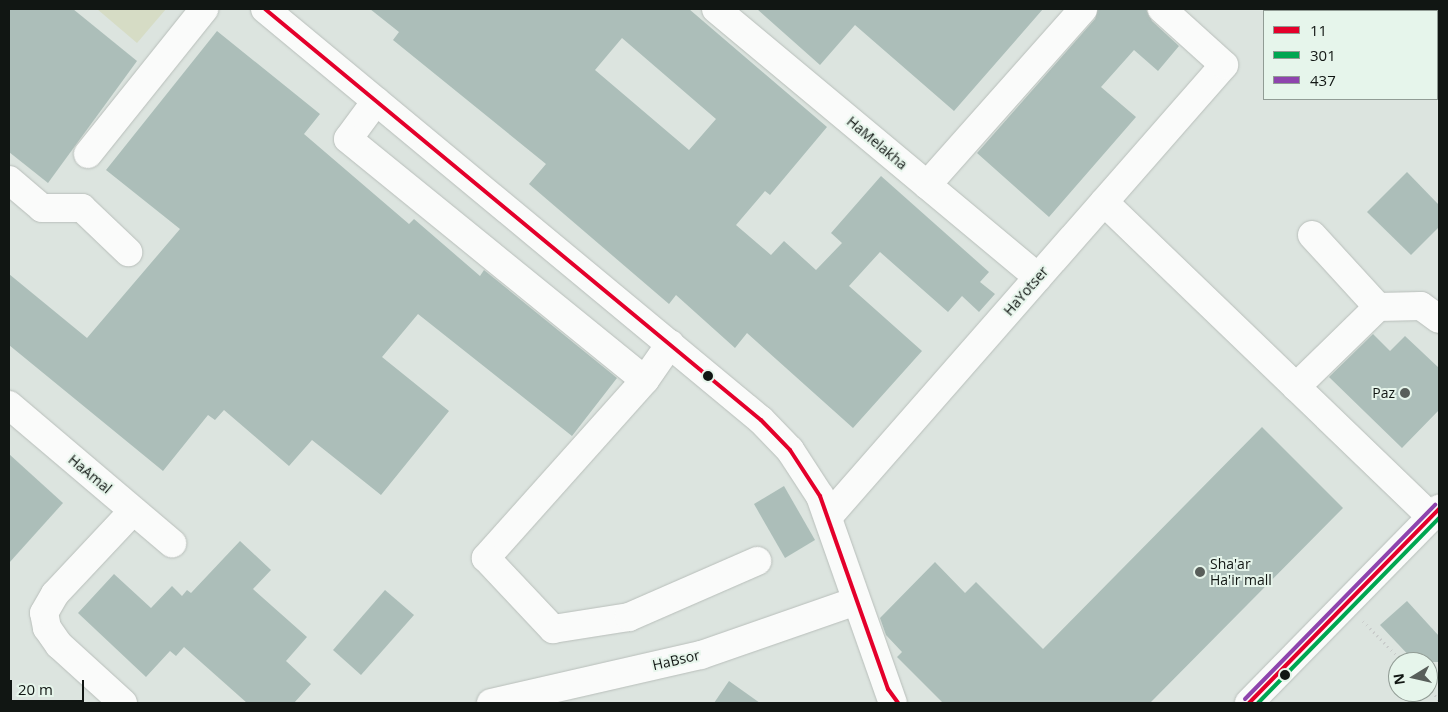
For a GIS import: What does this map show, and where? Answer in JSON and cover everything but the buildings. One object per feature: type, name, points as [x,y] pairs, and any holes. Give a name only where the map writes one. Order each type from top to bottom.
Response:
[{"type":"street","points":[[88,154],[204,9]]},
{"type":"street","points":[[265,9],[670,344],[790,450],[820,496],[856,601],[893,698]]},
{"type":"street","name":"HaMelakha","points":[[716,9],[1038,277]]},
{"type":"street","points":[[928,185],[1083,9]]},
{"type":"street","name":"HaYotser","points":[[828,517],[1224,65],[1162,9]]},
{"type":"street","points":[[376,101],[348,139],[646,380]]},
{"type":"street","points":[[9,180],[42,208],[82,208],[128,252]]},
{"type":"street","points":[[1104,202],[1296,387],[1435,513],[1249,703]]},
{"type":"street","points":[[1312,235],[1378,307]]},
{"type":"street","points":[[1296,387],[1378,307],[1421,306],[1439,319]]},
{"type":"street","points":[[670,344],[646,380],[486,558],[553,629],[628,617],[757,561]]},
{"type":"street","name":"HaAmal","points":[[9,405],[172,543]]},
{"type":"street","points":[[123,703],[58,645],[47,628],[44,613],[55,594],[133,511]]},
{"type":"street","name":"HaBsor","points":[[491,703],[718,650],[856,601]]},
{"type":"path","points":[[1363,621],[1393,652]]},
{"type":"green space","points":[[97,9],[166,9],[137,43]]},
{"type":"transit line","name":"11","points":[[265,9],[761,420],[790,450],[820,496],[888,689],[898,703]]},
{"type":"transit line","name":"437","points":[[1245,699],[1435,505]]},
{"type":"transit line","name":"11","points":[[1249,703],[1439,509]]},
{"type":"transit line","name":"301","points":[[1258,703],[1439,518]]},
{"type":"place","name":"Paz","points":[[1405,393]]},
{"type":"place","name":"Sha'ar Ha'ir mall","points":[[1200,572]]}]
